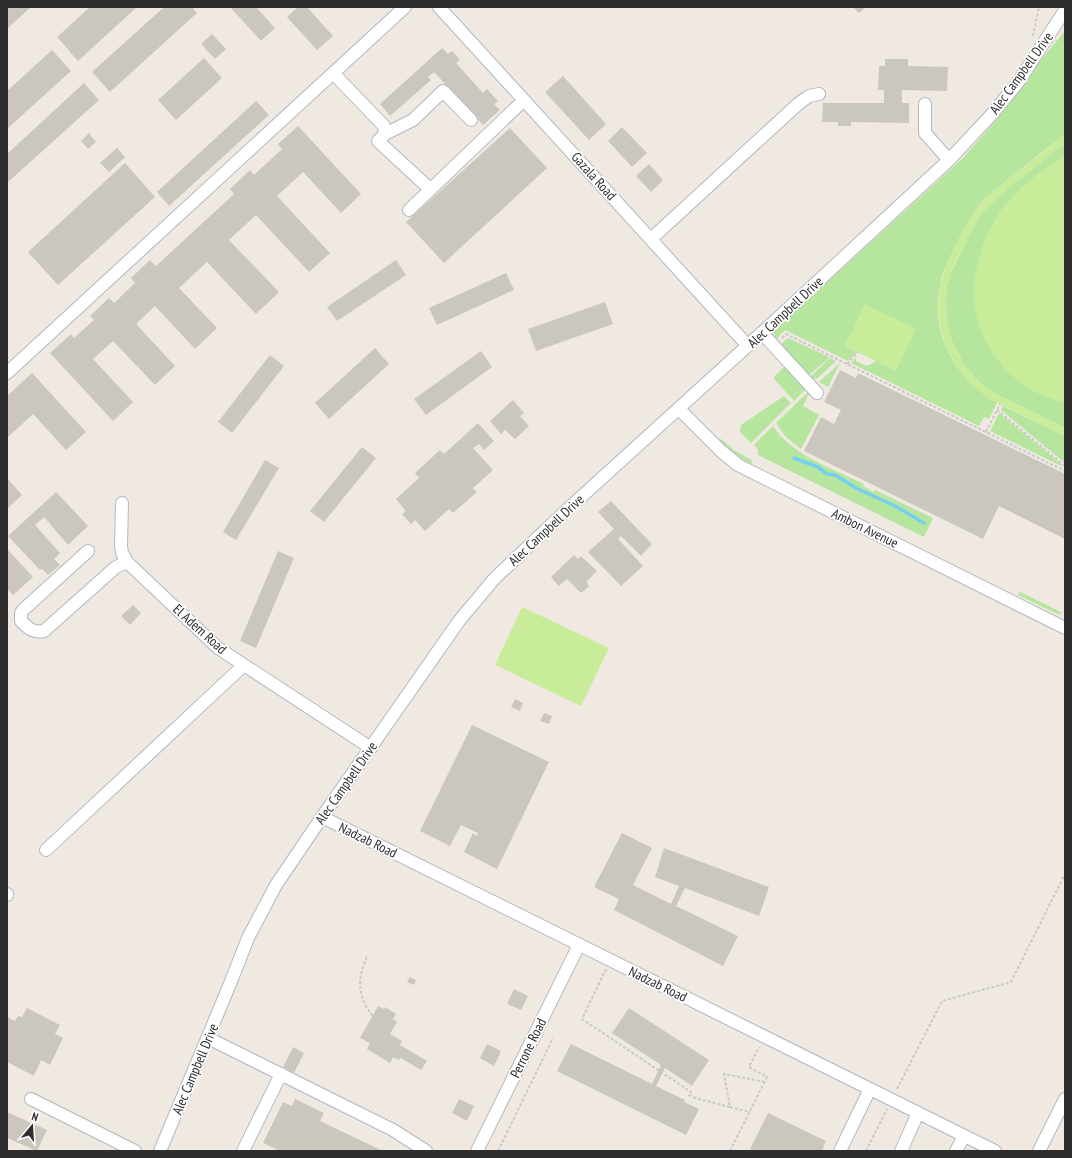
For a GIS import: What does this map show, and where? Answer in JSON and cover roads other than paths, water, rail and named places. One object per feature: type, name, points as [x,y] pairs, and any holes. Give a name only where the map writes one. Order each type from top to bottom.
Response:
[{"type":"street","points":[[7,373],[405,7]]},
{"type":"street","name":"Gazala Road","points":[[439,7],[748,346]]},
{"type":"street","name":"Alec Campbell Drive","points":[[160,1151],[208,1038],[248,938],[276,885],[459,621],[494,579],[570,507],[748,346],[949,160],[993,113],[1019,81],[1065,10]]},
{"type":"street","points":[[333,73],[384,126],[385,134]]},
{"type":"street","points":[[430,189],[378,141],[385,134],[413,120],[443,91],[471,120]]},
{"type":"street","points":[[650,239],[798,104],[809,96],[819,94]]},
{"type":"street","points":[[409,210],[524,100]]},
{"type":"street","points":[[925,104],[925,133],[949,160]]},
{"type":"street","points":[[762,333],[817,393]]},
{"type":"street","name":"Ambon Avenue","points":[[679,409],[721,451],[738,465],[1064,626]]},
{"type":"street","name":"El Adem Road","points":[[122,503],[121,546],[122,553],[128,562],[218,648],[371,748]]},
{"type":"street","points":[[88,551],[23,610],[21,613],[21,621],[29,630],[36,632],[44,631],[116,567],[128,562]]},
{"type":"street","points":[[46,850],[244,665]]},
{"type":"street","name":"Nadzab Road","points":[[322,817],[995,1151]]},
{"type":"street","name":"Perrone Road","points":[[477,1151],[579,945]]},
{"type":"street","points":[[208,1038],[394,1130],[426,1151]]},
{"type":"street","points":[[245,1150],[281,1074]]},
{"type":"street","points":[[840,1151],[870,1089]]},
{"type":"street","points":[[31,1099],[134,1151]]},
{"type":"street","points":[[1039,1151],[1065,1099]]},
{"type":"street","points":[[900,1151],[918,1113]]},
{"type":"street","points":[[956,1151],[964,1136]]},
{"type":"waterway","points":[[794,458],[818,467],[827,474],[835,475],[856,488],[897,507],[924,523]]}]
